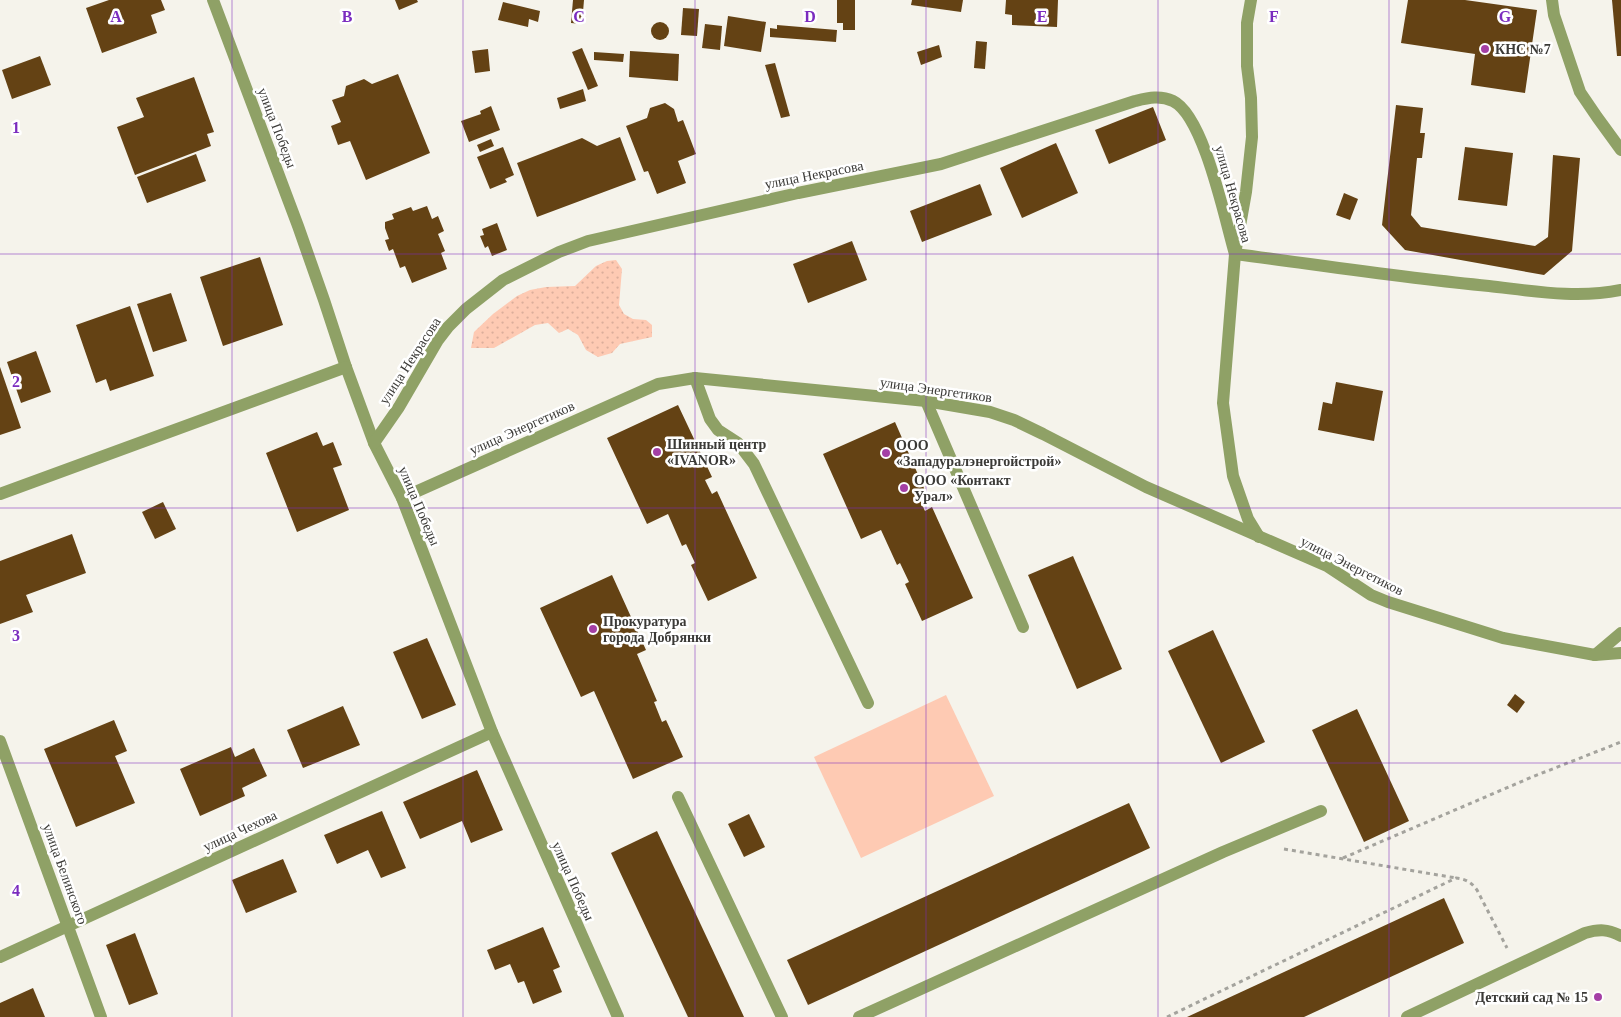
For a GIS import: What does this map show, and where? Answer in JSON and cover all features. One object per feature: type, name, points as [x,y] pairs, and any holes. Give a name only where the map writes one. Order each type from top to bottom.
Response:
[{"type":"street","name":"улица Победы","points":[[213,0],[324,300],[374,443],[402,498],[492,732],[618,1017]]},
{"type":"street","points":[[1251,0],[1247,23],[1247,57],[1252,136],[1246,192],[1236,254],[1223,403],[1233,476],[1248,519],[1259,537]]},
{"type":"street","points":[[1552,0],[1554,15],[1580,92],[1621,150]]},
{"type":"street","name":"улица Некрасова","points":[[374,443],[399,407],[438,340],[448,327],[466,309],[503,280],[559,252],[588,241],[798,193],[941,164],[1135,101],[1163,97],[1186,111],[1204,146],[1236,254]]},
{"type":"street","points":[[1236,254],[1465,284],[1574,295],[1621,290]]},
{"type":"street","points":[[0,494],[346,367]]},
{"type":"street","points":[[695,378],[710,419],[718,430],[738,443],[754,464],[868,703]]},
{"type":"street","name":"улица Энергетиков","points":[[402,498],[658,384],[695,378],[926,401],[990,412],[1014,420],[1146,487],[1327,566],[1371,595],[1404,608],[1503,638],[1594,655],[1621,653]]},
{"type":"street","points":[[926,401],[1023,627]]},
{"type":"street","points":[[1594,655],[1621,633]]},
{"type":"street","name":"улица Чехова","points":[[0,957],[492,732]]},
{"type":"street","name":"улица Белинского","points":[[0,741],[101,1017]]},
{"type":"street","points":[[678,797],[782,1017]]},
{"type":"street","points":[[859,1017],[1223,852],[1321,811]]},
{"type":"street","points":[[1407,1017],[1595,930],[1611,931],[1621,936]]},
{"type":"path","points":[[1343,858],[1532,777],[1621,742]]},
{"type":"path","points":[[1247,843],[1343,858],[1471,882],[1477,890],[1516,966]]},
{"type":"path","points":[[1167,1017],[1456,878]]},
{"type":"shaded area","points":[[616,260],[622,269],[619,305],[624,314],[633,319],[646,320],[652,325],[652,337],[620,344],[612,353],[598,357],[586,350],[578,335],[568,329],[559,333],[548,323],[535,325],[494,348],[471,348],[474,332],[493,314],[517,296],[530,290],[546,287],[575,286],[596,266],[607,261]]},
{"type":"shaded area","points":[[946,695],[994,796],[861,858],[814,757]]},
{"type":"building","points":[[109,0],[161,0],[165,10],[151,15],[157,33],[102,53],[86,8]]},
{"type":"building","points":[[395,0],[417,0],[418,2],[399,10]]},
{"type":"building","points":[[573,0],[584,0],[582,24],[571,23]]},
{"type":"building","points":[[837,0],[855,0],[855,30],[843,30],[843,23],[837,23]]},
{"type":"building","points":[[912,0],[963,0],[961,12],[911,5]]},
{"type":"building","points":[[1006,0],[1058,0],[1057,27],[1012,25],[1012,15],[1005,14]]},
{"type":"building","name":"КНС №7","points":[[1408,0],[1465,0],[1537,10],[1525,93],[1471,85],[1475,54],[1401,43]]},
{"type":"building","points":[[1612,0],[1621,0],[1621,56],[1617,56]]},
{"type":"building","points":[[503,2],[540,11],[538,22],[529,19],[528,27],[498,20]]},
{"type":"building","points":[[683,8],[699,9],[697,36],[681,35]]},
{"type":"building","points":[[728,16],[766,22],[761,52],[724,46]]},
{"type":"building","points":[[660,22],[666,25],[669,31],[666,37],[660,40],[654,37],[651,31],[654,25]]},
{"type":"building","points":[[705,24],[722,26],[720,50],[702,48]]},
{"type":"building","points":[[777,25],[837,30],[836,42],[770,37],[770,28],[777,29]]},
{"type":"building","points":[[976,41],[987,42],[985,69],[974,68]]},
{"type":"building","points":[[939,45],[942,57],[921,65],[917,52]]},
{"type":"building","points":[[582,48],[598,86],[588,90],[572,52]]},
{"type":"building","points":[[488,49],[490,71],[475,73],[472,51]]},
{"type":"building","points":[[630,51],[679,54],[678,81],[629,77]]},
{"type":"building","points":[[594,52],[624,54],[623,62],[594,60]]},
{"type":"building","points":[[40,56],[51,85],[12,99],[2,70]]},
{"type":"building","points":[[775,63],[790,116],[781,118],[765,65]]},
{"type":"building","points":[[398,74],[430,153],[366,180],[350,141],[338,145],[331,126],[341,122],[332,100],[344,96],[346,86],[364,79],[372,84]]},
{"type":"building","points":[[194,77],[214,132],[207,134],[211,146],[135,175],[117,127],[144,117],[136,98]]},
{"type":"building","points":[[583,89],[586,101],[560,109],[557,98]]},
{"type":"building","points":[[665,103],[674,109],[678,122],[683,120],[696,154],[678,161],[686,183],[657,194],[648,171],[644,172],[626,126],[647,118],[650,108]]},
{"type":"building","points":[[1396,105],[1423,108],[1420,133],[1425,133],[1422,158],[1417,158],[1411,215],[1421,227],[1535,246],[1548,237],[1553,155],[1580,158],[1572,251],[1544,275],[1405,250],[1382,225]]},
{"type":"building","points":[[491,106],[500,130],[469,142],[461,121],[481,114],[480,111]]},
{"type":"building","points":[[1153,107],[1166,140],[1109,164],[1095,130]]},
{"type":"building","points":[[620,137],[636,180],[537,217],[517,163],[582,138],[597,146]]},
{"type":"building","points":[[491,139],[494,146],[480,152],[477,145]]},
{"type":"building","points":[[1056,143],[1078,193],[1022,218],[1000,168]]},
{"type":"building","points":[[503,147],[514,175],[505,179],[507,182],[490,189],[477,157]]},
{"type":"building","points":[[1465,147],[1513,153],[1507,206],[1458,200]]},
{"type":"building","points":[[196,154],[206,181],[147,203],[137,177]]},
{"type":"building","points":[[980,184],[992,215],[922,242],[910,211]]},
{"type":"building","points":[[1344,193],[1358,199],[1350,220],[1336,215]]},
{"type":"building","points":[[427,206],[432,219],[438,216],[444,231],[438,234],[445,251],[441,253],[447,269],[412,283],[405,266],[400,268],[393,249],[389,251],[385,240],[389,239],[385,222],[394,219],[392,214],[411,207],[413,211]]},
{"type":"building","points":[[497,223],[507,250],[492,256],[488,246],[485,248],[480,236],[484,235],[482,229]]},
{"type":"building","points":[[852,241],[867,280],[808,303],[793,264]]},
{"type":"building","points":[[260,257],[283,325],[223,346],[200,277]]},
{"type":"building","points":[[171,293],[187,341],[153,352],[137,304]]},
{"type":"building","points":[[130,306],[154,376],[110,391],[106,379],[96,383],[76,325]]},
{"type":"building","points":[[36,351],[51,392],[21,403],[7,362]]},
{"type":"building","points":[[0,367],[21,428],[0,435]]},
{"type":"building","points":[[1336,382],[1383,391],[1374,441],[1318,430],[1323,402],[1332,404]]},
{"type":"building","points":[[678,405],[712,477],[705,480],[712,494],[717,491],[757,578],[708,601],[691,565],[695,563],[686,544],[682,546],[668,514],[647,524],[607,438]]},
{"type":"building","points":[[895,422],[927,495],[919,498],[925,511],[932,507],[973,598],[922,621],[905,584],[909,582],[900,563],[897,565],[881,530],[861,539],[823,454]]},
{"type":"building","points":[[317,432],[323,446],[333,442],[342,465],[333,468],[349,510],[297,532],[266,453]]},
{"type":"building","points":[[163,502],[176,529],[155,539],[142,512]]},
{"type":"building","points":[[72,534],[86,573],[26,595],[33,612],[0,624],[0,561]]},
{"type":"building","points":[[1073,556],[1122,669],[1077,689],[1028,575]]},
{"type":"building","points":[[612,575],[646,650],[637,654],[657,701],[654,702],[662,722],[666,720],[683,757],[633,779],[594,691],[581,697],[540,608]]},
{"type":"building","points":[[1213,630],[1265,742],[1221,763],[1168,651]]},
{"type":"building","points":[[427,638],[456,705],[422,719],[393,652]]},
{"type":"building","points":[[1515,694],[1525,702],[1517,713],[1507,705]]},
{"type":"building","points":[[343,706],[360,745],[303,768],[287,730]]},
{"type":"building","points":[[1357,709],[1409,821],[1364,842],[1312,730]]},
{"type":"building","points":[[114,720],[127,751],[115,756],[135,803],[76,827],[44,749]]},
{"type":"building","points":[[231,747],[235,757],[254,748],[267,776],[242,788],[245,796],[200,816],[180,769]]},
{"type":"building","points":[[477,770],[503,830],[471,843],[462,821],[420,839],[403,802]]},
{"type":"building","points":[[1129,803],[1150,848],[808,1005],[787,960]]},
{"type":"building","points":[[382,811],[406,868],[381,878],[368,850],[337,864],[324,835]]},
{"type":"building","points":[[749,814],[765,847],[744,857],[728,824]]},
{"type":"building","points":[[657,831],[744,1017],[688,1017],[611,853]]},
{"type":"building","points":[[283,859],[297,892],[246,913],[232,880]]},
{"type":"building","points":[[1444,898],[1464,943],[1304,1017],[1187,1017]]},
{"type":"building","points":[[543,927],[560,967],[553,970],[562,992],[533,1004],[524,981],[518,983],[510,964],[495,970],[487,950]]},
{"type":"building","points":[[135,933],[158,994],[129,1005],[106,945]]},
{"type":"building","points":[[33,988],[45,1017],[0,1017],[0,1003]]},
{"type":"place","name":"КНС №7","points":[[1485,49]]},
{"type":"place","name":"Шинный центр «IVANOR»","points":[[657,452]]},
{"type":"place","name":"ООО «Западуралэнергойстрой»","points":[[886,453]]},
{"type":"place","name":"ООО «Контакт Урал»","points":[[904,488]]},
{"type":"place","name":"Прокуратура города Добрянки","points":[[593,629]]},
{"type":"place","name":"Детский сад № 15","points":[[1598,997]]}]
